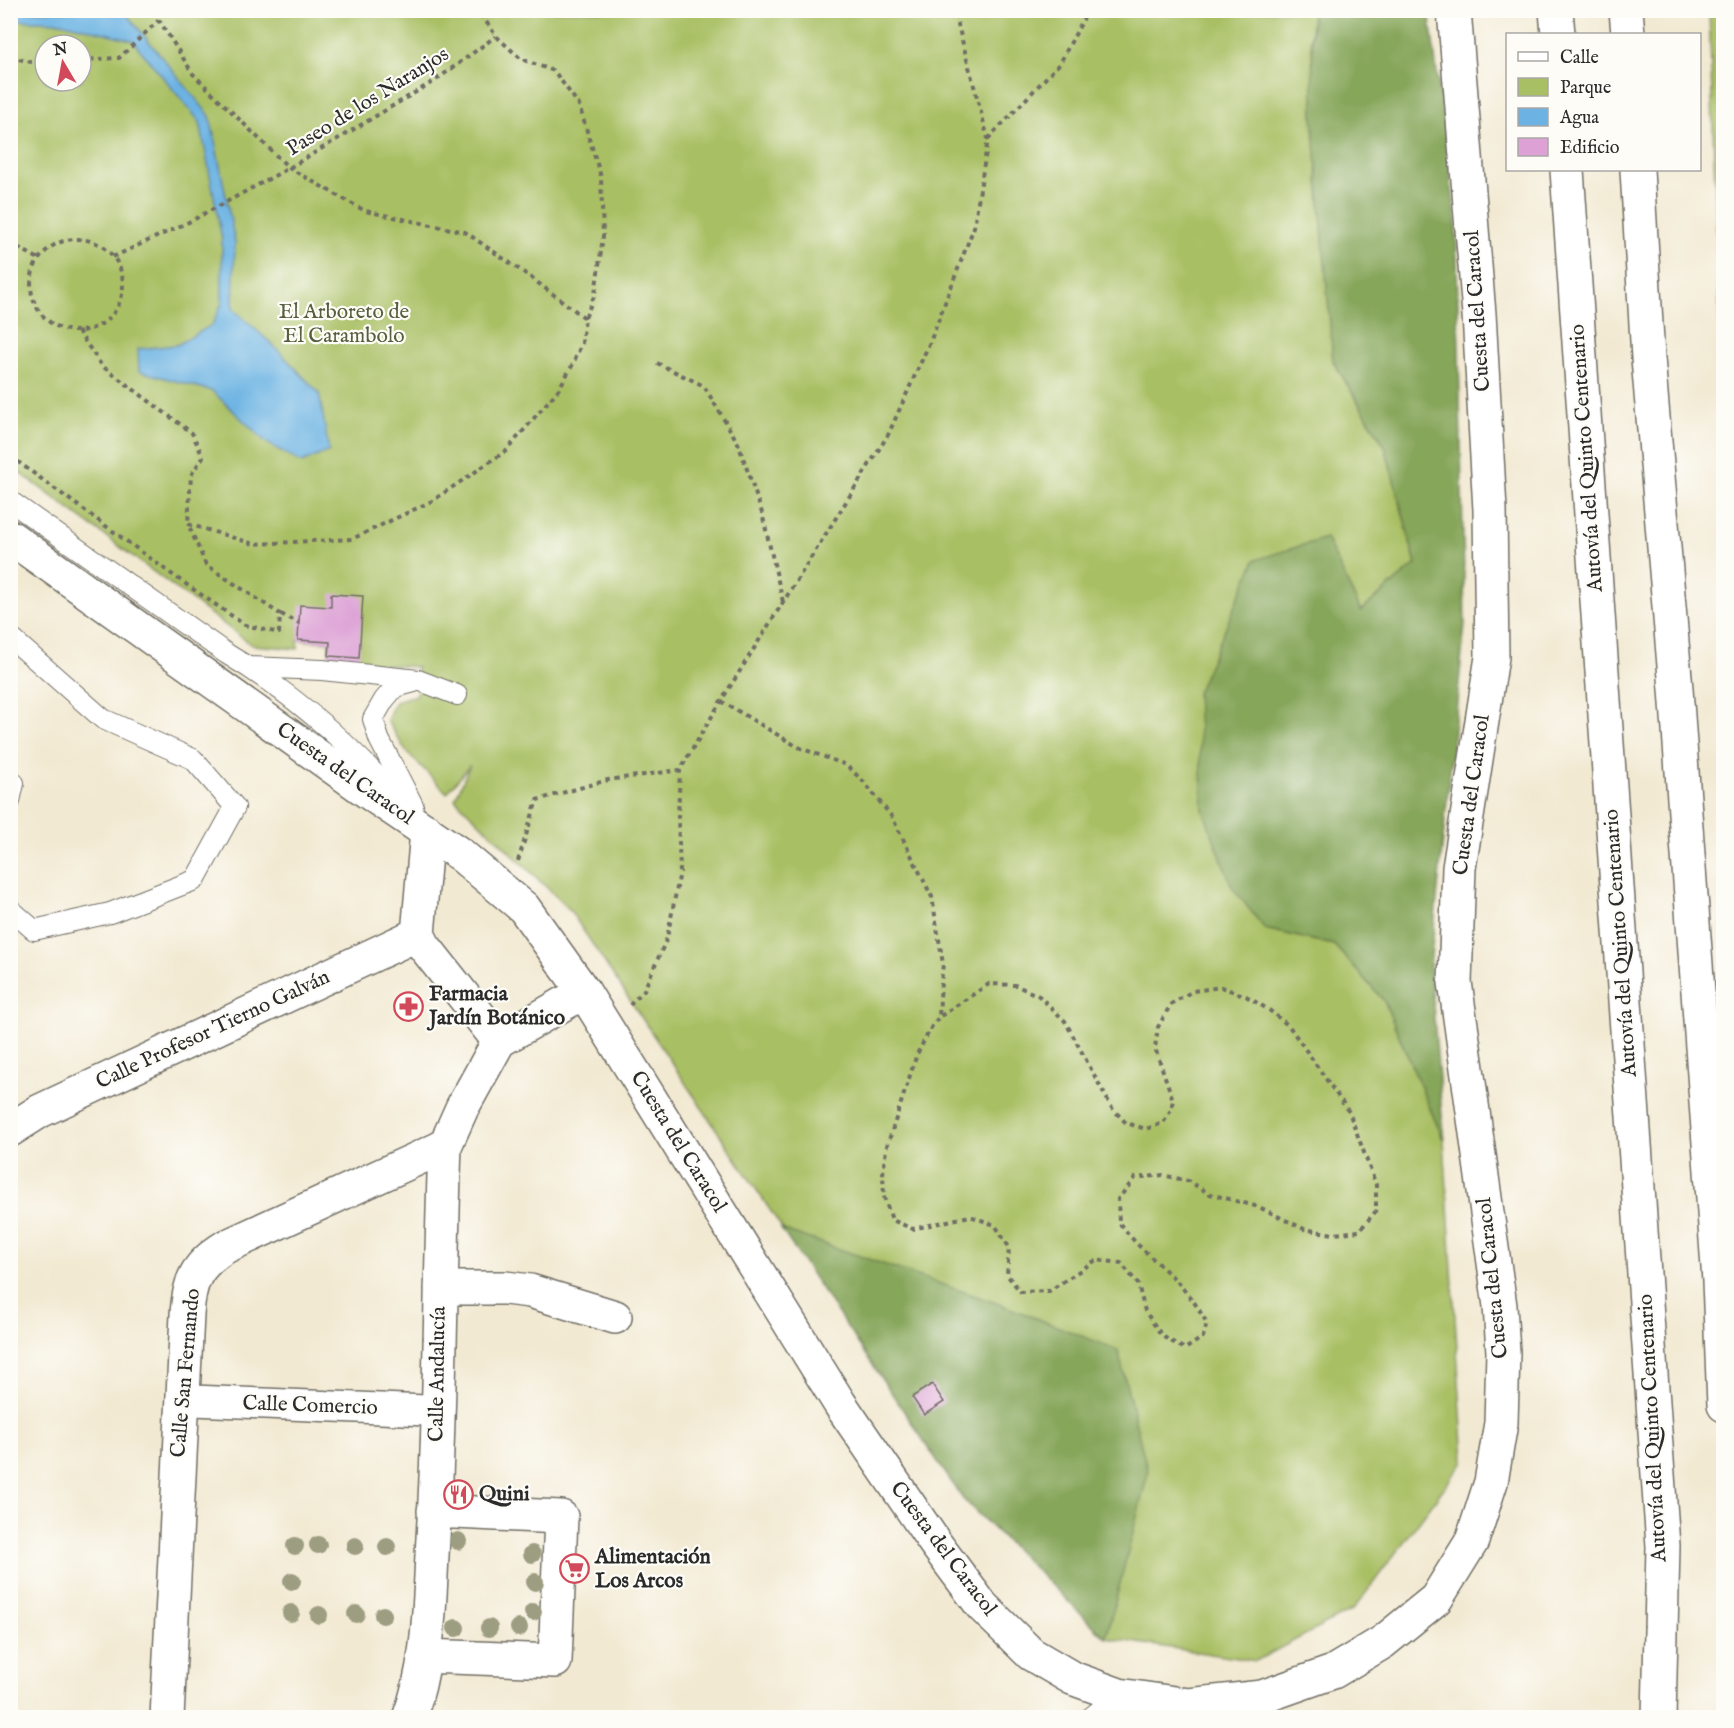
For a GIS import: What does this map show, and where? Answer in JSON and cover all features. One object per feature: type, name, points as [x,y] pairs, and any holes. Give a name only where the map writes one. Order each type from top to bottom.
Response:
[{"type":"main road","name":"Cuesta del Caracol","points":[[10,537],[461,855],[525,908],[584,992],[840,1404],[935,1543],[982,1606],[1030,1654],[1072,1678],[1119,1695],[1189,1705],[1262,1697],[1333,1672],[1383,1642],[1436,1599],[1472,1541],[1491,1482],[1502,1423],[1503,1352],[1500,1306],[1455,982],[1459,868],[1492,657],[1490,510],[1478,288],[1454,10]]},
{"type":"main road","points":[[1557,10],[1558,33]]},
{"type":"main road","points":[[1626,10],[1628,33]]},
{"type":"main road","name":"Autovía del Quinto Centenario","points":[[1568,171],[1663,1546],[1659,1718]]},
{"type":"main road","points":[[1637,171],[1648,358],[1676,689],[1718,1269],[1724,1405]]},
{"type":"main road","points":[[427,831],[418,934],[424,946],[499,1041],[584,992]]},
{"type":"main road","name":"Calle Profesor Tierno Galván","points":[[10,1130],[40,1111],[418,934]]},
{"type":"main road","name":"Calle Andalucía","points":[[409,1718],[420,1684],[427,1644],[435,1511],[445,1146],[462,1108],[499,1041]]},
{"type":"main road","name":"Calle San Fernando","points":[[167,1718],[188,1295],[192,1282],[199,1269],[211,1256],[225,1247],[445,1146]]},
{"type":"main road","points":[[441,1288],[505,1288],[530,1291],[615,1317]]},
{"type":"main road","points":[[425,1656],[555,1661],[561,1517],[435,1511]]},
{"type":"street","name":"Calle Comercio","points":[[182,1400],[438,1411]]},
{"type":"lane","points":[[10,501],[227,654],[250,667],[326,724],[377,775],[427,831]]},
{"type":"lane","points":[[10,636],[103,719],[193,759],[235,807],[195,880],[110,913],[34,930],[10,909]]},
{"type":"lane","points":[[250,667],[322,670],[418,680],[457,695]]},
{"type":"lane","points":[[418,680],[394,687],[373,718],[379,739],[427,831]]},
{"type":"lane","points":[[10,781],[14,783],[10,801]]},
{"type":"lane","points":[[1090,1718],[1119,1695]]},
{"type":"path","points":[[159,10],[159,20],[193,74],[289,168],[365,211],[465,232],[585,318]]},
{"type":"path","points":[[188,524],[254,543],[352,539],[432,501],[506,451],[558,390],[573,366],[582,343],[585,318],[595,294],[603,237],[601,177],[579,105],[554,71],[521,58],[496,36],[478,10]]},
{"type":"path","points":[[608,1030],[644,990],[667,938],[680,872],[678,817],[680,770],[721,700],[888,435],[930,342],[974,227],[988,139],[954,10]]},
{"type":"path","points":[[988,139],[1060,63],[1088,10]]},
{"type":"path","points":[[93,59],[119,58],[159,20]]},
{"type":"path","name":"Paseo de los Naranjos","points":[[113,257],[191,222],[289,168],[436,80],[496,36]]},
{"type":"path","points":[[10,57],[33,62]]},
{"type":"path","points":[[75,240],[103,247],[113,257],[122,275],[122,292],[113,313],[100,325],[78,331],[70,331],[51,323],[36,307],[31,291],[31,278],[39,259],[54,245],[75,240]]},
{"type":"path","points":[[10,243],[39,259]]},
{"type":"path","points":[[78,331],[102,366],[192,433],[203,457],[191,476],[188,524],[206,565],[280,614],[299,623]]},
{"type":"path","points":[[657,363],[704,386],[738,443],[762,513],[783,602]]},
{"type":"path","points":[[10,456],[245,625],[279,633],[280,614]]},
{"type":"path","points":[[721,700],[798,747],[846,765],[864,782],[892,817],[932,897],[943,964],[939,1017],[917,1054],[886,1149],[883,1174],[884,1197],[892,1220],[913,1229],[970,1216],[995,1225],[1009,1247],[1007,1275],[1021,1292],[1049,1291],[1096,1260],[1121,1263],[1138,1284],[1145,1311],[1162,1336],[1185,1349],[1203,1337],[1207,1323],[1176,1280],[1136,1243],[1119,1223],[1118,1199],[1135,1178],[1163,1175],[1188,1181],[1210,1194],[1259,1208],[1304,1229],[1334,1234],[1359,1231],[1376,1212],[1376,1185],[1349,1112],[1289,1026],[1246,996],[1221,987],[1193,991],[1171,1004],[1158,1027],[1155,1048],[1173,1100],[1171,1110],[1163,1123],[1146,1129],[1126,1123],[1112,1108],[1070,1028],[1039,996],[1015,985],[989,984],[939,1017]]},
{"type":"path","points":[[508,893],[537,800],[608,780],[680,770]]},
{"type":"green space","name":"El Arboreto de El Carambolo","points":[[10,11],[1312,11],[1311,38],[1333,361],[1385,446],[1416,564],[1361,611],[1265,929],[1334,945],[1384,1001],[1444,1141],[1464,1461],[1354,1609],[1256,1661],[1106,1638],[963,1499],[569,909],[455,799],[470,765],[447,793],[406,751],[387,721],[394,704],[404,698],[417,695],[417,667],[357,663],[358,658],[329,656],[329,642],[298,640],[298,649],[252,645],[11,466]]},
{"type":"green space","points":[[1312,11],[1429,11],[1456,219],[1465,624],[1430,967],[1444,1141],[1384,1001],[1334,945],[1265,929],[1232,887],[1203,810],[1197,693],[1255,560],[1326,538],[1361,611],[1416,564],[1385,446],[1333,361],[1313,119]]},
{"type":"green space","points":[[1709,11],[1724,11],[1723,419]]},
{"type":"green space","points":[[781,1229],[1002,1305],[1118,1350],[1148,1473],[1106,1638],[963,1499]]},
{"type":"water","points":[[10,11],[124,11],[210,116],[235,242],[233,309],[273,345],[319,393],[329,451],[302,463],[267,443],[212,391],[139,371],[138,349],[177,345],[212,325],[222,303],[222,239],[200,122],[132,40],[61,22],[11,20]]},
{"type":"building","points":[[331,594],[363,596],[359,658],[329,656],[330,642],[298,640],[300,605],[331,607]]},
{"type":"building","points":[[932,1384],[944,1402],[924,1415],[912,1397]]},
{"type":"place","name":"Farmacia Jardín Botánico","points":[[408,1006]]},
{"type":"place","name":"Quini","points":[[458,1494]]},
{"type":"place","name":"Alimentación Los Arcos","points":[[574,1569]]}]
